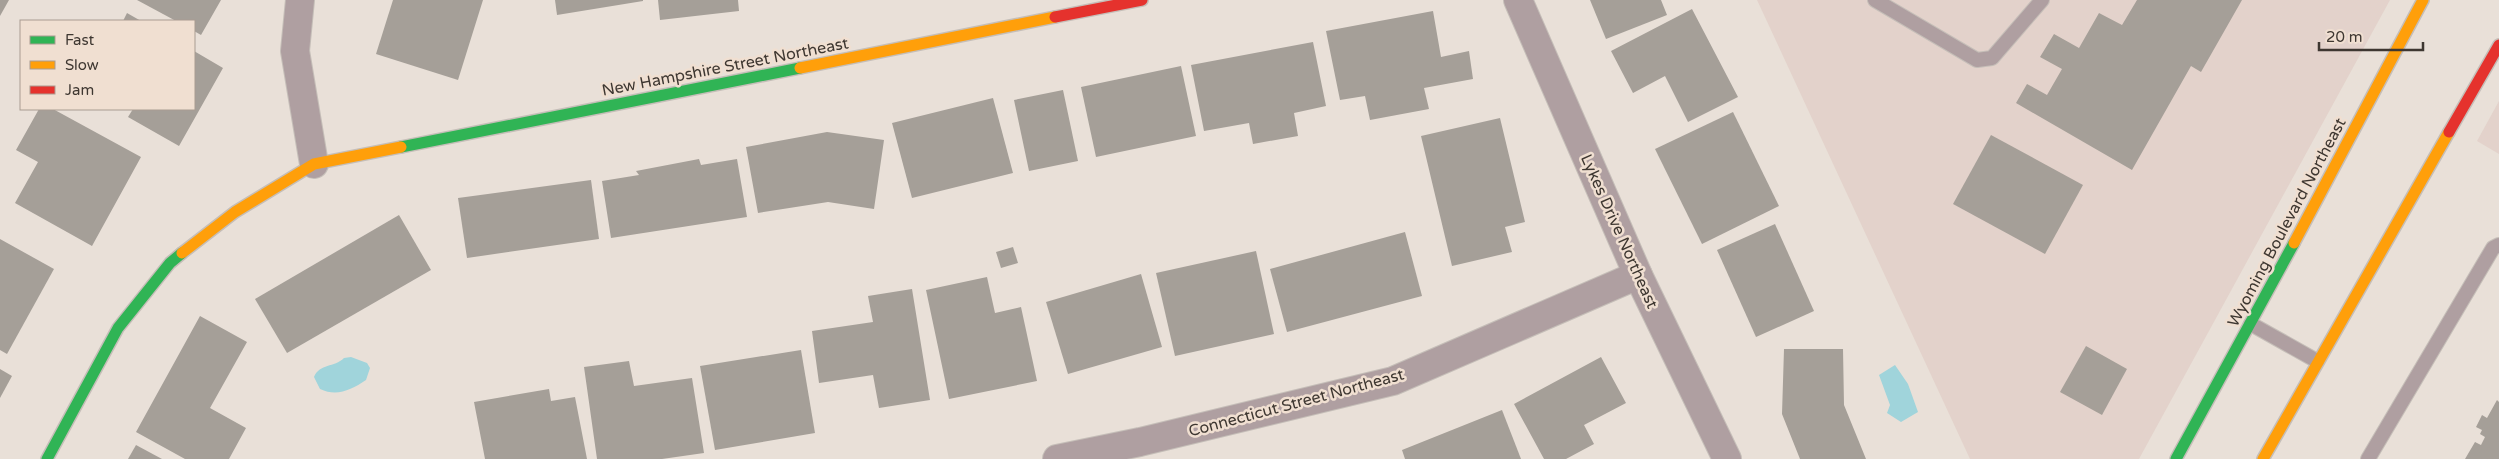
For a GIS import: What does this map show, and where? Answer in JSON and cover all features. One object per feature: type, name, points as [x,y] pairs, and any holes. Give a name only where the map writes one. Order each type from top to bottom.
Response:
[{"type":"street","points":[[47,459],[118,328],[170,263],[236,212],[314,164],[295,51],[300,0]]},
{"type":"street","name":"New Hampshire Street Northeast","points":[[314,164],[1142,0]]},
{"type":"street","name":"Lykes Drive Northeast","points":[[1518,0],[1638,275],[1727,459]]},
{"type":"street","name":"Wyoming Boulevard Northeast","points":[[2176,459],[2251,324],[2422,0]]},
{"type":"street","points":[[2262,459],[2316,361],[2499,45]]},
{"type":"street","name":"Connecticut Street Northeast","points":[[1057,459],[1140,442],[1393,380],[1638,275]]},
{"type":"lane","points":[[1875,0],[1977,60],[1992,58],[2042,0]]},
{"type":"lane","points":[[2368,459],[2493,248],[2499,245]]},
{"type":"lane","points":[[2251,324],[2316,361]]},
{"type":"shaded area","points":[[1757,0],[2390,0],[2139,459],[1970,459]]},
{"type":"shaded area","points":[[2499,101],[2499,154],[2477,141]]},
{"type":"water","points":[[351,357],[367,363],[370,368],[366,380],[344,391],[332,392],[320,389],[314,377],[317,373],[323,367]]},
{"type":"water","points":[[1895,365],[1908,384],[1918,412],[1901,422],[1887,413],[1890,405],[1879,375]]},
{"type":"building","points":[[0,0],[9,0],[0,16]]},
{"type":"building","points":[[137,0],[221,0],[201,35],[195,32],[195,20],[174,20]]},
{"type":"building","points":[[393,0],[483,0],[458,80],[376,54]]},
{"type":"building","points":[[555,0],[643,0],[643,1],[557,15]]},
{"type":"building","points":[[658,0],[738,0],[739,11],[660,20]]},
{"type":"building","points":[[1590,0],[1661,0],[1667,15],[1606,39]]},
{"type":"building","points":[[2137,0],[2242,0],[2201,72],[2191,66],[2132,170],[2016,103],[2027,84],[2047,95],[2062,69],[2040,57],[2054,34],[2079,48],[2099,13],[2122,25]]},
{"type":"building","points":[[1692,9],[1738,97],[1688,122],[1665,76],[1633,93],[1611,51]]},
{"type":"building","points":[[1433,11],[1441,57],[1469,51],[1473,79],[1424,88],[1429,109],[1370,120],[1365,96],[1340,100],[1326,31]]},
{"type":"building","points":[[127,13],[139,20],[124,20]]},
{"type":"building","points":[[1313,42],[1326,106],[1294,113],[1298,136],[1253,144],[1249,123],[1204,131],[1191,65]]},
{"type":"building","points":[[195,52],[223,68],[179,146],[128,117],[132,110],[195,110]]},
{"type":"building","points":[[1181,66],[1196,136],[1096,157],[1081,87]]},
{"type":"building","points":[[1063,90],[1078,161],[1029,171],[1014,100]]},
{"type":"building","points":[[993,98],[1013,173],[912,198],[892,123]]},
{"type":"building","points":[[38,110],[55,110],[141,157],[92,246],[15,203],[38,162],[16,150]]},
{"type":"building","points":[[1733,112],[1779,206],[1702,244],[1655,149]]},
{"type":"building","points":[[1500,118],[1525,222],[1505,227],[1512,252],[1452,266],[1421,136]]},
{"type":"building","points":[[827,132],[884,140],[874,209],[828,202],[758,213],[746,147]]},
{"type":"building","points":[[1991,135],[2083,185],[2045,254],[1953,204]]},
{"type":"building","points":[[699,159],[701,165],[737,159],[747,217],[611,238],[602,181],[639,175],[636,171]]},
{"type":"building","points":[[591,180],[599,239],[467,258],[458,198]]},
{"type":"building","points":[[399,215],[431,270],[287,353],[255,299]]},
{"type":"building","points":[[1775,224],[1814,311],[1756,337],[1717,250]]},
{"type":"building","points":[[1405,232],[1422,296],[1287,332],[1270,269]]},
{"type":"building","points":[[0,239],[54,269],[7,354],[0,350]]},
{"type":"building","points":[[1013,247],[1018,263],[1001,268],[996,252]]},
{"type":"building","points":[[1256,251],[1274,334],[1175,356],[1156,273]]},
{"type":"building","points":[[1141,274],[1162,347],[1068,374],[1046,302]]},
{"type":"building","points":[[987,277],[995,313],[1021,307],[1037,381],[949,399],[926,290]]},
{"type":"building","points":[[912,289],[930,400],[879,408],[873,375],[819,383],[812,331],[873,322],[868,296]]},
{"type":"building","points":[[200,316],[247,342],[210,408],[246,428],[229,459],[185,459],[136,432]]},
{"type":"building","points":[[2086,346],[2127,369],[2102,415],[2060,392]]},
{"type":"building","points":[[1784,349],[1843,349],[1844,405],[1866,459],[1800,459],[1782,414]]},
{"type":"building","points":[[801,350],[815,433],[715,450],[700,366]]},
{"type":"building","points":[[1601,357],[1626,403],[1584,425],[1594,444],[1566,459],[1544,459],[1514,404]]},
{"type":"building","points":[[629,361],[634,386],[692,378],[704,453],[662,459],[597,459],[584,367]]},
{"type":"building","points":[[0,369],[12,376],[0,398]]},
{"type":"building","points":[[549,389],[551,401],[575,397],[587,459],[485,459],[474,402]]},
{"type":"building","points":[[2497,400],[2499,402],[2499,459],[2465,459],[2475,442],[2481,445],[2485,437],[2480,434],[2482,430],[2476,427],[2482,415],[2487,418]]},
{"type":"building","points":[[1502,410],[1521,459],[1405,459],[1402,450]]},
{"type":"building","points":[[136,445],[162,459],[128,459]]},
{"type":"traffic: fast","points":[[401,147],[800,68]]},
{"type":"traffic: fast","points":[[2176,459],[2294,243]]},
{"type":"traffic: fast","points":[[47,459],[118,328],[170,263],[182,253]]},
{"type":"traffic: slow","points":[[2294,243],[2423,0]]},
{"type":"traffic: slow","points":[[800,68],[1055,17]]},
{"type":"traffic: slow","points":[[2263,459],[2449,132]]},
{"type":"traffic: slow","points":[[182,253],[235,212],[314,164],[401,147]]},
{"type":"traffic: jam","points":[[1055,17],[1142,0]]},
{"type":"traffic: jam","points":[[2449,132],[2499,45]]}]
